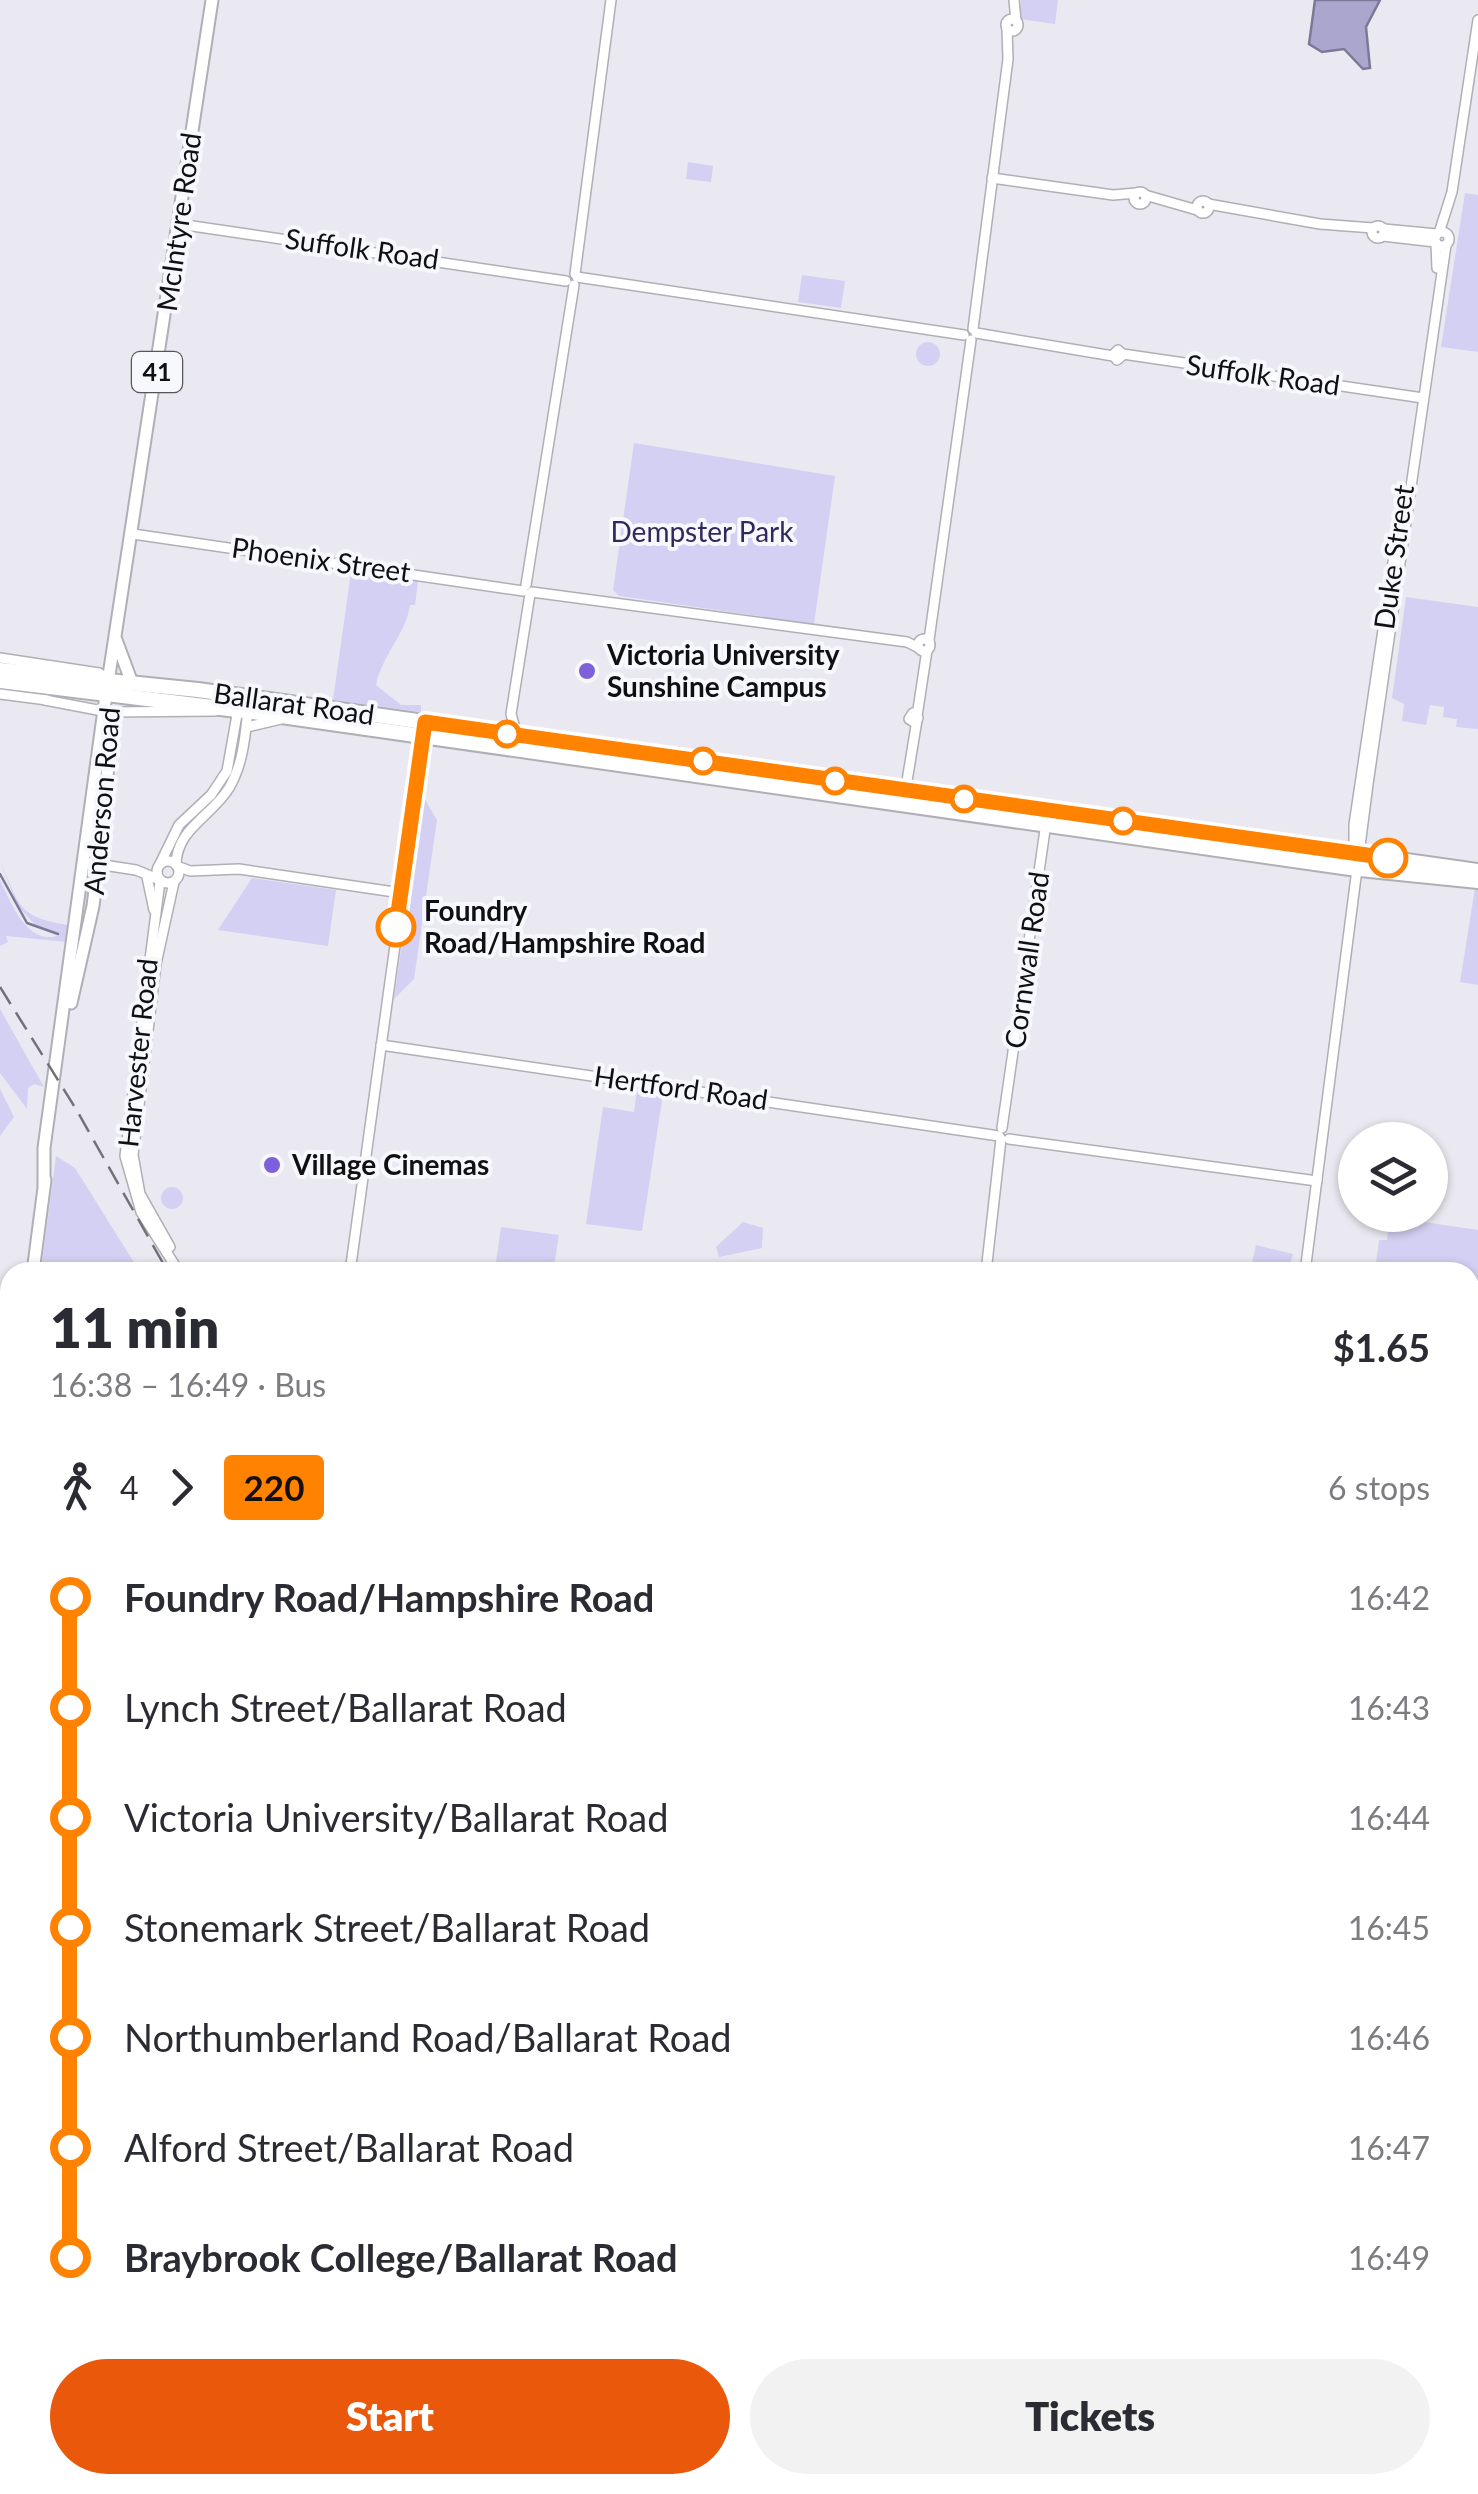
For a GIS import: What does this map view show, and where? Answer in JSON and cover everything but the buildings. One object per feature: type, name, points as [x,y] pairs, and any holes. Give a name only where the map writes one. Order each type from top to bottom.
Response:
[{"type":"highway","name":"Ballarat Road","points":[[0,670],[108,701]]},
{"type":"highway","name":"Ballarat Road","points":[[0,681],[46,694],[242,709],[424,730],[472,744],[1357,859],[1478,871]]},
{"type":"highway","name":"Ballarat Road","points":[[108,701],[132,683],[289,717],[424,730],[497,732],[905,798]]},
{"type":"highway","points":[[472,744],[480,730]]},
{"type":"highway","name":"Ballarat Road","points":[[1357,859],[1478,881]]},
{"type":"main road","name":"McIntyre Road","points":[[108,701],[212,0]]},
{"type":"main road","points":[[116,640],[132,683]]},
{"type":"main road","name":"Anderson Road","points":[[44,1185],[44,1148],[108,701]]},
{"type":"main road","name":"Anderson Road","points":[[34,1262],[72,999],[98,864],[108,701]]},
{"type":"main road","points":[[0,1912],[0,1943]]},
{"type":"street","points":[[497,732],[506,726],[511,714],[612,0]]},
{"type":"street","points":[[905,798],[923,644],[973,314],[1014,0]]},
{"type":"street","name":"Duke Street","points":[[1306,1262],[1440,239],[1452,192],[1478,20]]},
{"type":"street","points":[[992,178],[1440,239]]},
{"type":"street","name":"Suffolk Road","points":[[179,224],[1420,398]]},
{"type":"street","name":"Phoenix Street","points":[[133,534],[923,644]]},
{"type":"street","points":[[0,658],[99,673],[108,701]]},
{"type":"street","points":[[0,694],[46,694]]},
{"type":"street","points":[[160,864],[180,825],[223,778],[242,709]]},
{"type":"street","points":[[177,865],[183,839],[232,782],[242,709]]},
{"type":"street","points":[[511,714],[517,735]]},
{"type":"street","points":[[351,1262],[424,730]]},
{"type":"street","name":"Cornwall Road","points":[[987,1262],[1046,818]]},
{"type":"street","points":[[84,862],[141,872],[160,881],[175,881],[204,870]]},
{"type":"street","points":[[141,872],[160,864],[204,870],[239,869],[401,893]]},
{"type":"street","name":"Harvester Road","points":[[160,864],[125,1156],[132,1192],[176,1262]]},
{"type":"street","name":"Harvester Road","points":[[176,1262],[144,1204],[133,1155],[156,964],[177,865]]},
{"type":"street","points":[[141,872],[153,890],[154,918]]},
{"type":"street","name":"Hertford Road","points":[[381,1044],[1318,1179]]},
{"type":"street","points":[[377,1067],[390,1052],[423,1050]]},
{"type":"green space","points":[[1021,0],[1058,0],[1055,24],[1020,19]]},
{"type":"green space","points":[[688,162],[713,166],[711,182],[686,179]]},
{"type":"green space","points":[[1465,193],[1478,195],[1478,352],[1441,347]]},
{"type":"green space","points":[[802,275],[845,281],[841,308],[798,302]]},
{"type":"green space","points":[[928,342],[937,345],[937,363],[928,366],[919,363],[916,354],[919,345]]},
{"type":"green space","name":"Dempster Park","points":[[634,443],[835,476],[814,624],[619,596],[613,590]]},
{"type":"green space","points":[[351,572],[418,581],[415,605],[410,605],[376,685],[401,705],[421,705],[421,712],[333,700]]},
{"type":"green space","points":[[1406,597],[1478,607],[1478,729],[1456,727],[1457,719],[1443,717],[1444,707],[1430,705],[1426,725],[1402,721],[1404,704],[1392,698]]},
{"type":"green space","points":[[423,796],[437,820],[414,979],[394,999]]},
{"type":"green space","points":[[0,861],[22,907],[39,918],[69,925],[67,942],[6,936],[8,942],[0,946],[0,880],[16,912],[30,929],[49,937],[60,935],[35,925],[17,905]]},
{"type":"green space","points":[[252,878],[336,890],[328,946],[218,930]]},
{"type":"green space","points":[[1475,888],[1478,889],[1478,985],[1460,982]]},
{"type":"green space","points":[[0,1009],[44,1087],[34,1084],[28,1088],[27,1109],[0,1073]]},
{"type":"green space","points":[[0,1089],[14,1117],[0,1136]]},
{"type":"green space","points":[[637,1090],[663,1094],[642,1231],[586,1224],[603,1107],[634,1112]]},
{"type":"green space","points":[[56,1156],[75,1168],[134,1262],[42,1262]]},
{"type":"green space","points":[[168,1187],[176,1187],[183,1198],[176,1209],[168,1209],[161,1202],[161,1194]]},
{"type":"green space","points":[[743,1222],[763,1228],[762,1248],[719,1257],[716,1247]]},
{"type":"green space","points":[[1448,1226],[1478,1230],[1478,1262],[1376,1262],[1379,1240],[1387,1240],[1388,1232],[1448,1232]]},
{"type":"green space","points":[[501,1227],[559,1235],[555,1262],[496,1262]]},
{"type":"green space","points":[[1256,1245],[1293,1254],[1291,1262],[1252,1262]]},
{"type":"shaded area","points":[[1315,0],[1380,0],[1366,27],[1370,68],[1363,69],[1344,49],[1322,52],[1309,44]]},
{"type":"waterway","points":[[0,874],[27,923],[58,934]]},
{"type":"railway","points":[[0,987],[76,1109],[162,1262]]},
{"type":"bus line","name":"220","points":[[396,927],[425,722],[1388,858]]},
{"type":"place","name":"Victoria University Sunshine Campus","points":[[587,671]]},
{"type":"place","name":"Foundry Road/Hampshire Road","points":[[396,927]]},
{"type":"place","name":"Village Cinemas","points":[[272,1165]]}]
